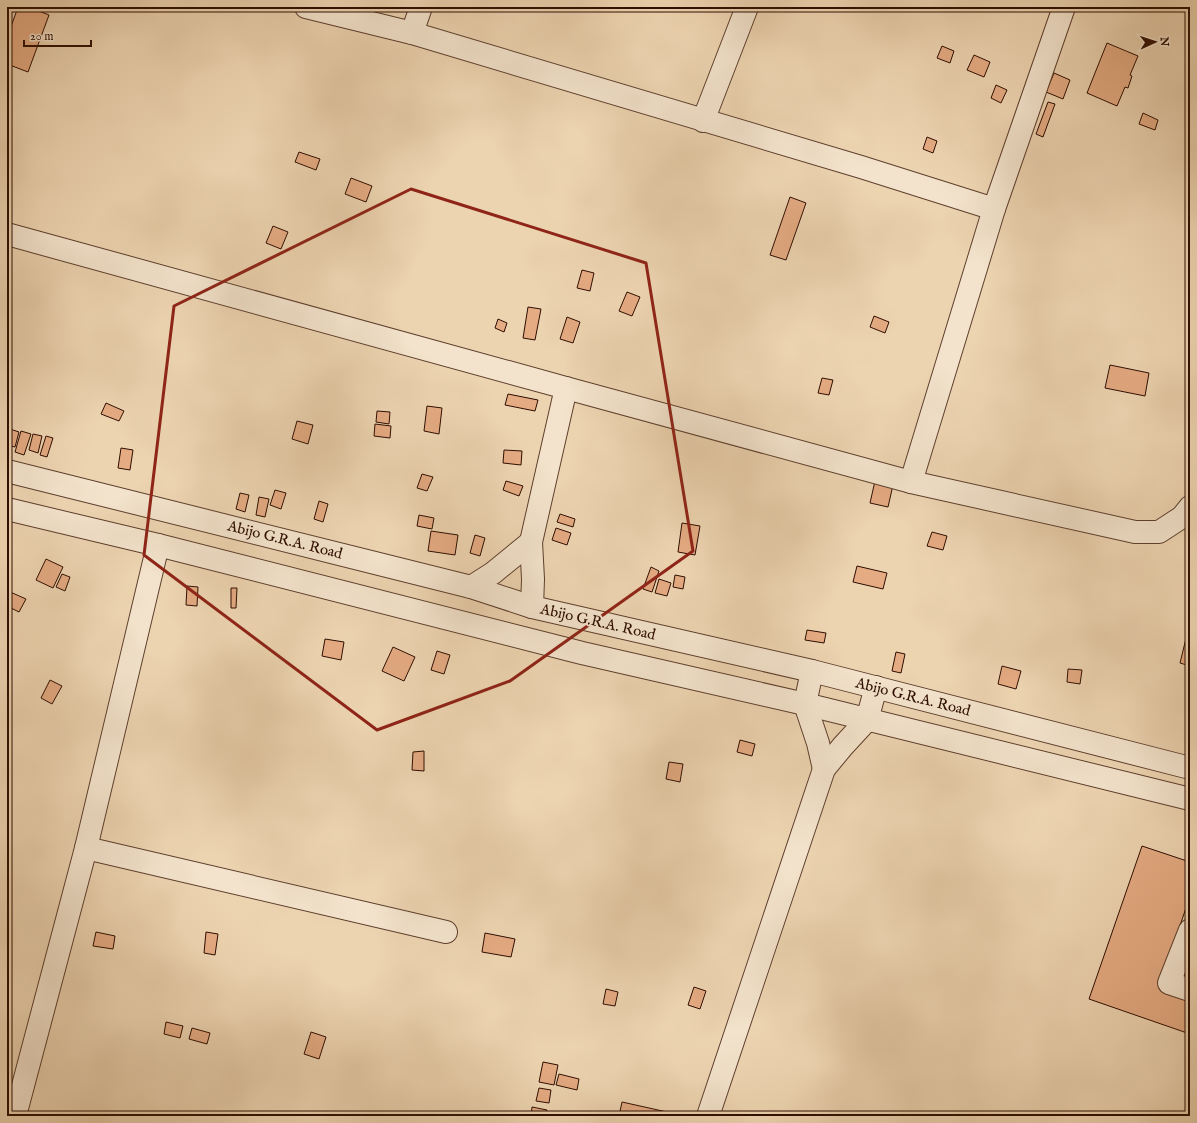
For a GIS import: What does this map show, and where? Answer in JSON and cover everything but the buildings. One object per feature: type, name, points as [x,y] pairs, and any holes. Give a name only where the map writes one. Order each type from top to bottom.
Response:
[{"type":"street","points":[[306,7],[412,33],[861,167],[994,209]]},
{"type":"street","points":[[412,33],[421,7]]},
{"type":"street","points":[[703,121],[747,7]]},
{"type":"street","points":[[911,482],[994,209],[1064,7]]},
{"type":"street","points":[[7,234],[911,482],[1135,532],[1159,532],[1182,517],[1190,507]]},
{"type":"street","points":[[532,607],[533,579],[531,542],[566,388]]},
{"type":"street","name":"Abijo G.R.A. Road","points":[[7,471],[471,587],[532,607],[812,671],[1190,768]]},
{"type":"street","points":[[7,509],[158,545],[582,653],[805,704],[1190,799]]},
{"type":"street","points":[[471,587],[493,573],[531,542]]},
{"type":"street","points":[[15,1116],[86,848],[158,545]]},
{"type":"street","points":[[812,671],[805,704],[818,743],[824,769]]},
{"type":"street","points":[[708,1116],[824,769],[867,720],[876,687]]},
{"type":"street","points":[[86,848],[446,932]]},
{"type":"street","points":[[1190,930],[1169,984],[1190,990]]},
{"type":"highlighted area","points":[[411,189],[646,263],[693,551],[510,681],[377,730],[144,555],[174,306]]}]
